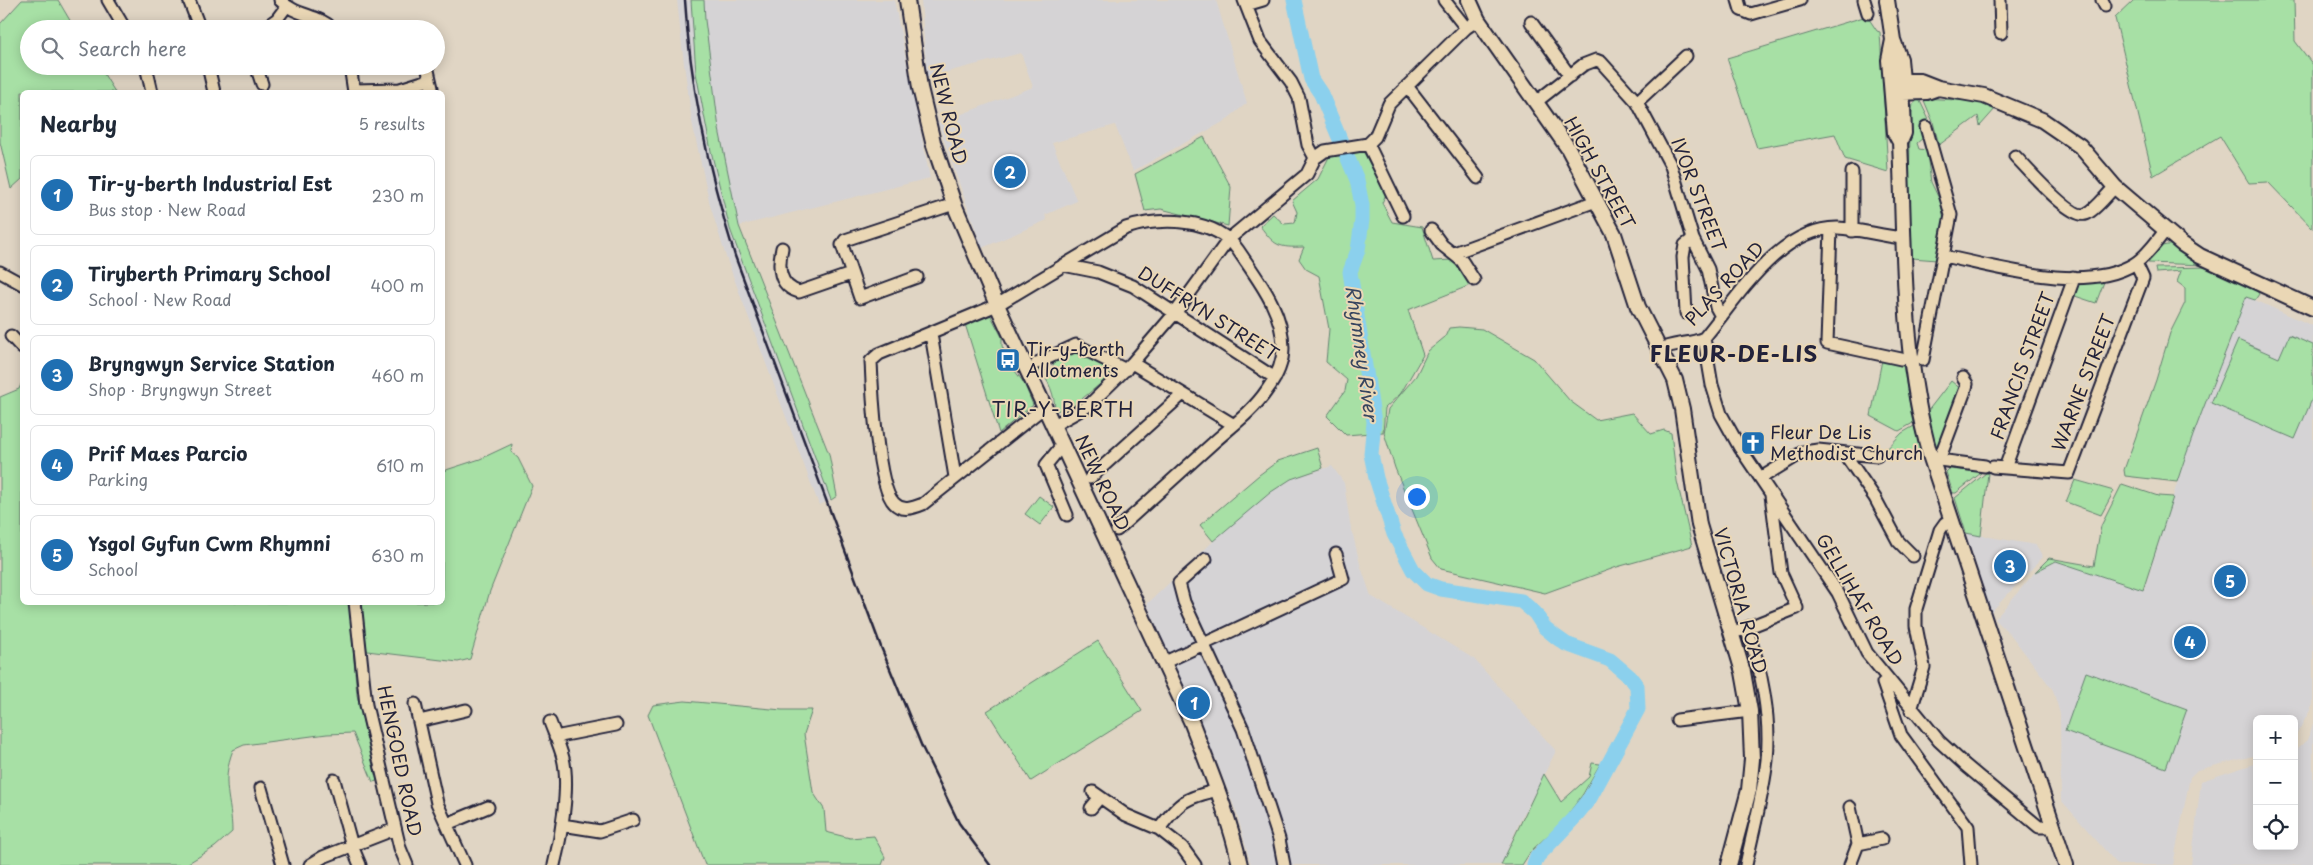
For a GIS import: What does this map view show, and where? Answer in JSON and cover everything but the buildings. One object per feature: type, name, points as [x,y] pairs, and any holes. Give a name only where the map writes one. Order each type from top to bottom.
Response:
[{"type":"main road","name":"NEW ROAD","points":[[907,0],[920,88],[933,142],[954,204],[996,305],[1063,444],[1191,721],[1218,790],[1234,838],[1240,865]]},
{"type":"main road","name":"HIGH STREET","points":[[1469,0],[1478,20],[1568,148],[1614,234],[1638,307],[1659,350]]},
{"type":"main road","points":[[1887,0],[1893,40],[1889,60],[1897,87],[1894,133],[1900,142],[1902,238],[1913,382],[1921,421],[1936,462],[1952,520],[2066,865]]},
{"type":"main road","points":[[1897,87],[1928,83],[1938,88],[1984,96],[2042,120],[2080,146],[2115,187],[2165,231],[2200,256],[2313,308]]},
{"type":"main road","name":"VICTORIA ROAD","points":[[1659,350],[1675,380],[1682,409],[1699,525],[1739,631],[1743,672],[1750,712],[1752,759],[1749,790],[1732,862]]},
{"type":"street","points":[[108,0],[120,20]]},
{"type":"street","points":[[189,0],[197,20]]},
{"type":"street","points":[[1263,0],[1245,3],[1260,41],[1291,82],[1299,98],[1308,144],[1315,158]]},
{"type":"street","points":[[1444,0],[1466,28]]},
{"type":"street","points":[[1738,0],[1741,10],[1751,14],[1800,0]]},
{"type":"street","points":[[1864,0],[1868,13]]},
{"type":"street","points":[[2000,0],[2000,33]]},
{"type":"street","points":[[276,20],[283,3],[301,14],[321,20]]},
{"type":"street","points":[[1054,425],[1088,406],[1129,367],[1176,312],[1228,238],[1242,225],[1283,196],[1307,174],[1315,158],[1325,151],[1364,144],[1375,137],[1390,104],[1466,28],[1478,20]]},
{"type":"street","points":[[1532,22],[1570,76]]},
{"type":"street","points":[[1637,102],[1686,56]]},
{"type":"street","name":"IVOR STREET","points":[[1536,102],[1583,65],[1596,60],[1601,62],[1637,102],[1671,166],[1693,240],[1708,269],[1716,307],[1720,316]]},
{"type":"street","points":[[148,75],[152,90]]},
{"type":"street","points":[[210,75],[214,90]]},
{"type":"street","points":[[259,75],[262,84]]},
{"type":"street","points":[[351,75],[354,90]]},
{"type":"street","points":[[377,90],[400,89],[431,84],[429,75]]},
{"type":"street","points":[[1407,86],[1478,178]]},
{"type":"street","points":[[1923,360],[1951,216],[1925,144],[1926,127]]},
{"type":"street","points":[[1364,144],[1403,216]]},
{"type":"street","points":[[2015,156],[2046,188],[2080,215],[2087,214],[2115,187]]},
{"type":"street","points":[[1852,172],[1852,231]]},
{"type":"street","points":[[1454,253],[1513,233],[1596,201]]},
{"type":"street","points":[[917,277],[860,298],[842,245],[845,240],[954,204]]},
{"type":"street","points":[[1046,408],[955,477],[923,504],[900,508],[888,496],[880,458],[871,361],[879,354],[932,334],[996,305],[1110,236],[1144,222],[1162,220],[1189,223],[1228,238],[1257,278],[1276,311],[1282,334],[1283,348],[1282,362],[1276,378],[1257,403],[1234,425],[1117,530]]},
{"type":"street","points":[[1831,229],[1827,343],[1901,359]]},
{"type":"street","name":"PLAS ROAD","points":[[1659,350],[1666,346],[1695,342],[1704,338],[1756,274],[1777,254],[1806,233],[1831,229],[1902,238]]},
{"type":"street","points":[[1431,230],[1442,245],[1462,261],[1474,280]]},
{"type":"street","points":[[1944,256],[2048,278],[2107,275],[2120,272],[2136,263],[2165,231]]},
{"type":"street","points":[[1686,313],[1685,245],[1693,240]]},
{"type":"street","points":[[782,248],[779,264],[780,272],[784,283],[794,291],[799,292],[851,274]]},
{"type":"street","name":"WARNE STREET","points":[[1936,462],[2069,473],[2143,278],[2136,263]]},
{"type":"street","name":"DUFFRYN STREET","points":[[1063,265],[1098,272],[1120,280],[1147,294],[1276,378]]},
{"type":"street","points":[[0,272],[20,283]]},
{"type":"street","name":"FRANCIS STREET","points":[[2005,468],[2073,277]]},
{"type":"street","points":[[932,334],[955,477]]},
{"type":"street","points":[[11,336],[20,346]]},
{"type":"street","name":"GELLIHAF ROAD","points":[[1704,338],[1712,385],[1721,414],[1740,448],[1838,594],[1867,653],[1939,741],[2039,827],[2053,827]]},
{"type":"street","points":[[1037,363],[1076,345],[1129,367],[1182,394],[1234,425]]},
{"type":"street","points":[[1936,462],[1966,388],[1967,384],[1963,378]]},
{"type":"street","points":[[1090,478],[1182,394]]},
{"type":"street","points":[[1063,444],[1046,465],[1067,515]]},
{"type":"street","points":[[1761,478],[1800,453],[1818,450],[1877,456]]},
{"type":"street","points":[[1844,453],[1875,498],[1898,541],[1913,556]]},
{"type":"street","points":[[1746,865],[1759,809],[1767,758],[1764,694],[1754,650],[1739,631],[1797,608],[1781,573],[1773,522],[1771,494]]},
{"type":"street","points":[[1912,710],[1924,667],[1916,626],[1916,609],[1940,530],[1945,523],[1952,520]]},
{"type":"street","points":[[1163,663],[1206,645],[1343,579],[1336,554]]},
{"type":"street","points":[[1206,559],[1179,583],[1184,602],[1206,645],[1243,729],[1279,839],[1284,865]]},
{"type":"street","name":"HENGOED ROAD","points":[[355,605],[366,705],[395,829],[400,848],[408,865]]},
{"type":"street","points":[[1883,683],[1901,735],[1968,827],[1971,865]]},
{"type":"street","points":[[414,704],[437,803],[465,865]]},
{"type":"street","points":[[418,721],[466,710]]},
{"type":"street","points":[[1677,720],[1750,712]]},
{"type":"street","points":[[550,722],[563,759],[561,838],[554,865]]},
{"type":"street","points":[[555,737],[616,725]]},
{"type":"street","points":[[334,780],[352,846],[360,865]]},
{"type":"street","points":[[261,788],[283,865]]},
{"type":"street","points":[[1159,829],[1176,806],[1191,796],[1218,790]]},
{"type":"street","points":[[1091,808],[1096,794],[1126,815],[1159,829],[1182,847],[1195,865]]},
{"type":"street","points":[[1850,806],[1858,844],[1850,865]]},
{"type":"street","points":[[447,824],[488,807]]},
{"type":"street","points":[[562,825],[600,831],[633,820]]},
{"type":"street","points":[[310,865],[322,857],[395,829]]},
{"type":"street","points":[[1858,844],[1882,839]]},
{"type":"shaded area","points":[[677,0],[691,0],[696,73],[711,151],[730,229],[831,500],[819,505],[726,257],[710,205],[692,122]]},
{"type":"shaded area","points":[[704,0],[894,0],[930,178],[739,226],[719,129]]},
{"type":"shaded area","points":[[921,0],[1216,0],[1247,103],[1225,121],[1133,171],[1115,125],[1052,143],[1077,201],[1045,215],[1047,220],[982,248],[938,123],[1033,87],[1021,53],[927,77]]},
{"type":"shaded area","points":[[2246,296],[2313,326],[2313,705],[2298,732],[2298,715],[2253,715],[2253,756],[2197,770],[2190,777],[2173,865],[2118,865],[2061,800],[2060,714],[2053,690],[2010,634],[1995,619],[2035,572],[2056,561],[2144,590],[2193,432]]},
{"type":"shaded area","points":[[1332,466],[1344,483],[1350,523],[1360,564],[1371,596],[1474,659],[1556,751],[1520,821],[1501,865],[1251,865],[1237,814],[1216,760],[1147,604],[1243,513],[1271,492],[1291,479]]},
{"type":"shaded area","points":[[1966,533],[2036,545],[2043,557],[1991,612]]},
{"type":"shaded area","points":[[2313,723],[2313,865],[2191,865],[2201,781],[2253,764],[2253,850],[2298,850],[2298,748],[2308,740]]},
{"type":"green space","points":[[22,0],[58,0],[70,20],[20,20],[20,75],[105,75],[114,90],[20,90],[20,181],[11,189],[0,142],[0,24]]},
{"type":"green space","points":[[691,0],[704,0],[719,129],[739,226],[829,454],[837,496],[831,500],[730,229],[711,151],[696,73]]},
{"type":"green space","points":[[2134,0],[2294,0],[2295,41],[2313,65],[2313,229],[2268,182],[2249,183],[2220,136],[2153,176],[2115,18]]},
{"type":"green space","points":[[1867,16],[1877,31],[1880,32],[1888,172],[1845,159],[1835,134],[1757,148],[1727,58]]},
{"type":"green space","points":[[1923,98],[1973,101],[1996,108],[1980,126],[1978,116],[1939,145],[1933,122]]},
{"type":"green space","points":[[1919,99],[1930,122],[1921,125],[1923,138],[1917,143],[1919,149],[1926,150],[1929,153],[1927,155],[1931,182],[1941,203],[1944,219],[1937,260],[1912,258],[1909,212],[1910,125],[1913,104]]},
{"type":"green space","points":[[1204,137],[1231,187],[1228,226],[1161,209],[1145,211],[1135,174]]},
{"type":"green space","points":[[1363,151],[1386,194],[1382,203],[1392,222],[1422,227],[1433,261],[1452,260],[1471,285],[1408,310],[1423,355],[1401,393],[1385,408],[1383,432],[1346,435],[1327,416],[1345,391],[1347,380],[1326,362],[1329,329],[1319,276],[1306,269],[1299,259],[1304,247],[1288,247],[1278,244],[1260,226],[1273,214],[1284,224],[1295,223],[1297,212],[1292,201],[1318,179],[1329,157]]},
{"type":"green space","points":[[2171,245],[2204,265],[2148,263],[2162,246]]},
{"type":"green space","points":[[2211,267],[2257,291],[2259,294],[2255,300],[2246,297],[2177,482],[2125,476],[2124,470],[2156,380],[2170,333],[2185,303],[2185,288],[2177,282],[2181,271],[2156,273],[2155,268]]},
{"type":"green space","points":[[2104,282],[2096,303],[2075,296],[2079,283]]},
{"type":"green space","points":[[990,314],[1002,337],[1002,346],[1007,357],[1005,358],[1007,363],[1009,363],[1024,383],[1033,405],[999,433],[965,324]]},
{"type":"green space","points":[[1449,328],[1482,329],[1534,359],[1570,401],[1596,420],[1632,413],[1651,434],[1664,430],[1671,433],[1677,481],[1692,546],[1617,567],[1545,593],[1441,569],[1432,558],[1395,468],[1384,433],[1388,409],[1416,376],[1428,351],[1445,337]]},
{"type":"green space","points":[[2289,335],[2313,345],[2313,397],[2295,439],[2211,403],[2238,340],[2279,358]]},
{"type":"green space","points":[[1072,352],[1084,353],[1116,371],[1072,407],[1055,411],[1051,389],[1039,370],[1045,370],[1049,376],[1055,373],[1053,365],[1056,359]]},
{"type":"green space","points":[[1882,360],[1903,365],[1913,423],[1899,431],[1871,416]]},
{"type":"green space","points":[[1951,381],[1962,390],[1939,448],[1936,449],[1927,412]]},
{"type":"green space","points":[[20,387],[20,605],[349,605],[357,695],[377,781],[373,782],[353,733],[327,734],[244,745],[233,750],[227,772],[232,832],[215,847],[185,865],[0,865],[0,397],[19,389]]},
{"type":"green space","points":[[1914,426],[1922,455],[1883,453],[1902,433]]},
{"type":"green space","points":[[512,444],[511,452],[518,458],[532,486],[490,591],[470,659],[458,662],[367,651],[361,605],[445,605],[445,470],[480,459]]},
{"type":"green space","points":[[1317,448],[1323,468],[1291,479],[1271,492],[1213,541],[1200,525],[1278,461]]},
{"type":"green space","points":[[1949,469],[1981,473],[1956,493],[1953,493],[1946,472]]},
{"type":"green space","points":[[1988,473],[1981,536],[1966,533],[1955,498]]},
{"type":"green space","points":[[2075,480],[2114,491],[2101,515],[2066,502]]},
{"type":"green space","points":[[2122,484],[2158,496],[2173,497],[2143,590],[2056,561],[2035,572],[2049,558],[2094,566],[2101,526]]},
{"type":"green space","points":[[1039,496],[1054,507],[1040,525],[1025,514]]},
{"type":"green space","points":[[1098,641],[1142,711],[1031,781],[987,711]]},
{"type":"green space","points":[[2086,672],[2187,709],[2166,768],[2065,731]]},
{"type":"green space","points":[[685,701],[782,710],[812,710],[804,734],[813,792],[824,809],[826,832],[850,838],[874,836],[885,857],[882,865],[705,865],[648,715],[653,705]]},
{"type":"green space","points":[[1592,763],[1600,764],[1583,794],[1563,821],[1531,851],[1522,865],[1501,865],[1544,774],[1561,802],[1589,777]]},
{"type":"waterway","name":"Rhymney River","points":[[1294,0],[1311,79],[1321,94],[1357,180],[1362,205],[1358,250],[1350,272],[1374,422],[1371,454],[1376,478],[1394,534],[1413,570],[1427,584],[1441,589],[1521,601],[1535,613],[1544,627],[1556,637],[1566,644],[1610,660],[1630,677],[1637,686],[1638,709],[1590,798],[1537,857],[1534,865]]},
{"type":"railway","points":[[685,0],[691,65],[702,130],[735,256],[881,647],[922,747],[959,823],[990,865]]},
{"type":"place","name":"Tiryberth Primary School","points":[[1010,172]]},
{"type":"place","name":"Tir-y-berth Allotments","points":[[1008,360]]},
{"type":"place","name":"Fleur De Lis Methodist Church","points":[[1753,443]]},
{"type":"place","name":"Bryngwyn Service Station","points":[[2010,566]]},
{"type":"place","name":"Ysgol Gyfun Cwm Rhymni","points":[[2230,581]]},
{"type":"place","name":"Prif Maes Parcio","points":[[2190,642]]},
{"type":"place","name":"Tir-y-berth Industrial Est","points":[[1194,703]]},
{"type":"district","name":"FLEUR-DE-LIS","points":[[1734,354]]},
{"type":"district","name":"TIR-Y-BERTH","points":[[1063,410]]}]
